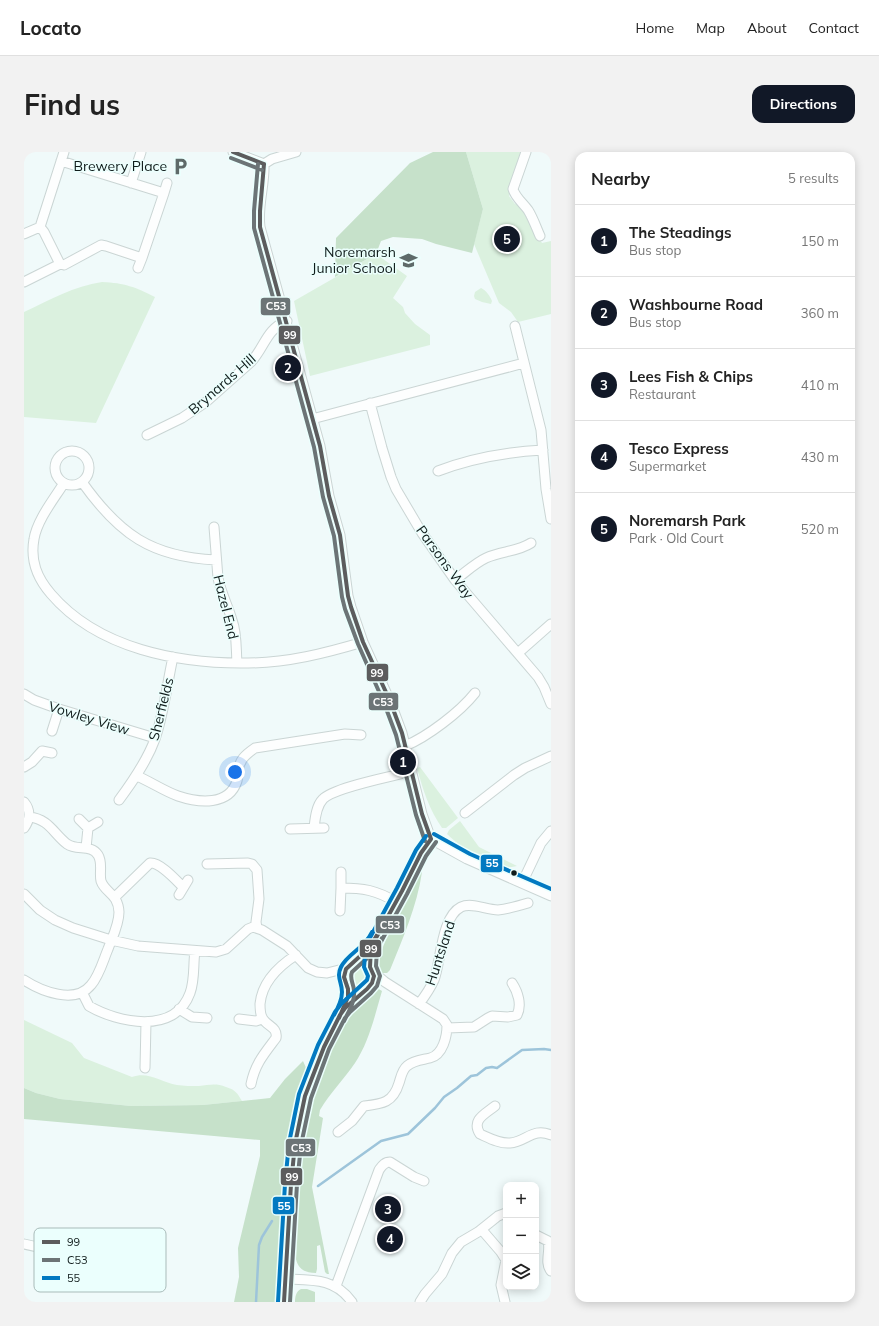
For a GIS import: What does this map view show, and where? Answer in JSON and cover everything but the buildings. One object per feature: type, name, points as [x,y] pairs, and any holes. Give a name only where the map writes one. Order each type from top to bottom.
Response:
[{"type":"street","points":[[131,183],[141,152]]},
{"type":"street","points":[[233,152],[264,164]]},
{"type":"street","points":[[526,152],[514,193],[527,209],[540,236]]},
{"type":"street","points":[[264,164],[272,159],[291,153]]},
{"type":"street","points":[[24,234],[40,226],[63,156],[131,183],[164,193]]},
{"type":"street","points":[[264,164],[264,179],[259,221],[320,446],[329,496],[340,535],[348,596],[363,642],[390,701],[405,746],[422,814],[431,839],[467,859],[551,896]]},
{"type":"street","points":[[138,268],[167,183]]},
{"type":"street","points":[[40,226],[60,264]]},
{"type":"street","points":[[24,282],[60,264],[64,265],[101,246],[106,246],[142,258]]},
{"type":"street","name":"Brynards Hill","points":[[147,435],[182,418],[206,402],[256,357],[272,330],[279,324],[287,321]]},
{"type":"street","points":[[515,326],[541,430],[546,489],[551,519]]},
{"type":"street","points":[[312,419],[524,363]]},
{"type":"street","name":"Parsons Way","points":[[370,403],[382,448],[396,488],[422,533],[455,580],[538,677],[551,704]]},
{"type":"street","points":[[438,471],[459,463],[479,458],[524,451],[543,450]]},
{"type":"street","points":[[71,451],[81,454],[84,457],[89,465],[88,475],[82,482],[73,485],[64,483],[57,476],[55,472],[56,462],[62,454],[71,451]]},
{"type":"street","points":[[82,482],[92,497],[114,522],[148,545],[170,554],[216,560]]},
{"type":"street","points":[[64,483],[42,519],[34,538],[34,562],[39,578],[44,586],[66,609],[95,629],[127,644],[173,657],[201,661],[236,663],[264,662],[294,658],[329,652],[363,642]]},
{"type":"street","name":"Hazel End","points":[[214,527],[216,560],[220,586],[233,621],[236,646],[236,663]]},
{"type":"street","points":[[455,580],[486,558],[499,553],[523,548],[531,544]]},
{"type":"street","points":[[518,653],[551,624]]},
{"type":"street","name":"Sherfields","points":[[119,800],[137,776],[155,738],[173,657]]},
{"type":"street","points":[[405,746],[418,741],[468,708],[476,693]]},
{"type":"street","name":"Vowley View","points":[[24,694],[34,700],[59,709],[155,738]]},
{"type":"street","points":[[52,731],[59,709]]},
{"type":"street","points":[[137,776],[178,796],[196,800],[217,800],[226,797],[234,788],[238,780],[240,760],[255,748],[345,734],[361,735]]},
{"type":"street","points":[[24,767],[32,762],[41,746],[52,753]]},
{"type":"street","points":[[465,813],[514,775],[525,768],[551,756]]},
{"type":"street","points":[[314,828],[316,813],[323,799],[328,795],[350,787],[412,771]]},
{"type":"street","points":[[24,802],[29,812],[29,817],[24,828]]},
{"type":"street","points":[[24,980],[40,989],[58,994],[69,995],[82,992],[90,987],[95,980],[112,940],[117,925],[119,911],[115,897],[102,883],[99,856],[95,851],[86,848],[73,848],[43,820],[29,817]]},
{"type":"street","points":[[79,819],[88,828]]},
{"type":"street","points":[[88,828],[98,822]]},
{"type":"street","points":[[86,848],[88,828]]},
{"type":"street","points":[[290,829],[324,828]]},
{"type":"street","points":[[522,883],[538,848],[551,831]]},
{"type":"street","points":[[284,1302],[291,1184],[295,1144],[305,1096],[324,1047],[345,1008],[348,997],[344,974],[350,965],[371,946],[421,853],[431,839]]},
{"type":"street","points":[[207,864],[248,862],[256,868],[259,899],[256,922],[257,928]]},
{"type":"street","points":[[115,897],[143,868],[150,863],[155,863],[160,866],[183,887]]},
{"type":"street","points":[[340,872],[340,911]]},
{"type":"street","points":[[340,888],[372,890],[396,902]]},
{"type":"street","points":[[24,894],[46,915],[81,931],[138,946],[216,952],[222,951],[230,946],[248,929],[257,928],[287,946],[308,968],[317,972],[327,973],[362,962],[372,969]]},
{"type":"street","points":[[24,909],[32,903]]},
{"type":"street","name":"Huntsland","points":[[372,969],[385,982],[419,1004],[434,979],[441,946],[450,918],[455,912],[461,907],[467,906],[499,910],[528,904]]},
{"type":"street","points":[[345,1008],[367,988],[373,979],[371,946]]},
{"type":"street","points":[[82,992],[87,1003],[92,1008],[123,1019],[146,1022],[166,1019],[186,1002],[190,993],[195,951]]},
{"type":"street","points":[[251,1084],[256,1065],[277,1035],[274,1029],[262,1019],[260,1005],[264,988],[269,980],[296,955]]},
{"type":"street","points":[[327,973],[354,991],[385,982]]},
{"type":"street","points":[[447,1028],[474,1027],[492,1016],[508,1017],[517,1015],[519,1010],[519,999],[512,983]]},
{"type":"street","points":[[338,1132],[352,1121],[364,1106],[383,1104],[389,1100],[395,1094],[407,1066],[417,1060],[436,1056],[442,1048],[447,1025],[443,1020],[419,1004]]},
{"type":"street","points":[[179,1009],[192,1017],[207,1018]]},
{"type":"street","points":[[239,1019],[256,1021],[262,1019]]},
{"type":"street","points":[[145,1068],[146,1022]]},
{"type":"street","points":[[495,1106],[477,1122],[476,1126],[480,1134],[508,1143],[520,1140],[536,1132],[551,1135]]},
{"type":"street","points":[[336,1286],[379,1170],[383,1165],[386,1162],[390,1162],[414,1177],[424,1181]]},
{"type":"street","points":[[420,1302],[442,1274],[452,1253],[461,1242],[482,1230],[498,1216],[503,1214]]},
{"type":"street","points":[[482,1230],[506,1260],[500,1285],[505,1302]]},
{"type":"street","points":[[539,1236],[548,1241],[548,1264],[551,1271]]},
{"type":"street","points":[[24,1244],[34,1246]]},
{"type":"street","points":[[286,1279],[321,1281],[336,1286],[345,1293],[352,1302]]},
{"type":"green space","points":[[433,152],[466,152],[483,209],[472,253],[422,239],[393,237],[381,241],[376,254],[335,277],[336,238],[410,163]]},
{"type":"green space","points":[[466,152],[522,152],[509,196],[515,204],[519,205],[542,243],[551,241],[551,314],[518,322],[511,312],[499,303],[474,244],[483,209]]},
{"type":"green space","points":[[376,254],[407,276],[393,298],[403,307],[405,313],[415,324],[430,335],[430,345],[310,376],[294,301]]},
{"type":"green space","points":[[102,282],[130,286],[155,297],[96,423],[24,417],[24,312],[72,290]]},
{"type":"green space","points":[[481,288],[489,295],[492,301],[491,304],[475,299],[475,292]]},
{"type":"green space","points":[[420,767],[458,818],[446,828],[442,828],[437,821],[424,792],[417,768]]},
{"type":"green space","points":[[460,821],[479,847],[517,866],[506,868],[502,867],[480,857],[460,845],[447,834],[449,830]]},
{"type":"green space","points":[[423,860],[422,872],[421,870],[418,871],[389,930],[380,955],[378,967],[375,957],[373,956],[375,949]]},
{"type":"green space","points":[[419,870],[422,872],[420,885],[409,922],[390,970],[387,973],[382,973],[378,967],[379,957],[390,929]]},
{"type":"green space","points":[[358,967],[365,970],[368,977],[365,984],[358,987],[351,984],[348,977],[351,970]]},
{"type":"green space","points":[[377,988],[382,991],[371,1028],[360,1055],[320,1110],[319,1116],[323,1118],[312,1187],[329,1274],[325,1272],[320,1245],[317,1246],[316,1273],[309,1272],[300,1268],[296,1259],[301,1159],[306,1120],[320,1075],[346,1018],[358,999],[370,990]]},
{"type":"green space","points":[[24,1020],[72,1043],[84,1058],[132,1077],[144,1075],[182,1086],[219,1085],[234,1091],[242,1101],[203,1105],[131,1106],[60,1099],[36,1093],[24,1088]]},
{"type":"green space","points":[[303,1061],[307,1070],[292,1125],[284,1240],[277,1302],[234,1302],[239,1277],[238,1248],[260,1156],[260,1140],[24,1119],[24,1088],[36,1093],[60,1099],[131,1106],[203,1105],[270,1098],[285,1079]]},
{"type":"green space","points":[[301,1289],[307,1289],[315,1292],[315,1302],[295,1302],[297,1293]]},
{"type":"waterway","points":[[318,1186],[381,1141],[408,1134],[435,1108],[444,1097],[471,1076],[477,1075],[486,1068],[497,1068],[522,1050],[551,1050]]},
{"type":"waterway","points":[[256,1302],[259,1245],[272,1221]]},
{"type":"transit line","name":"99","points":[[233,152],[264,164]]},
{"type":"transit line","name":"C53","points":[[231,158],[262,170]]},
{"type":"transit line","name":"C53","points":[[258,164],[254,228],[314,447],[323,497],[334,536],[342,597],[358,644],[384,703],[396,735],[416,815],[425,841]]},
{"type":"transit line","name":"99","points":[[264,164],[260,227],[320,446],[329,496],[340,535],[348,596],[363,642],[390,701],[402,733],[422,814],[431,839]]},
{"type":"transit line","name":"55","points":[[434,834],[470,854],[551,889]]},
{"type":"transit line","name":"55","points":[[278,1302],[289,1143],[299,1094],[318,1045],[335,1012],[341,1004],[367,980],[368,976],[364,967],[366,945],[416,850],[426,836]]},
{"type":"transit line","name":"99","points":[[284,1302],[291,1184],[295,1144],[305,1096],[324,1047],[340,1015],[345,1008],[372,983],[374,976],[370,967],[371,947],[421,853],[431,839]]},
{"type":"transit line","name":"C53","points":[[290,1302],[297,1184],[301,1145],[311,1098],[329,1049],[345,1018],[377,986],[380,976],[376,966],[377,949],[426,856],[436,842]]},
{"type":"transit line","name":"55","points":[[334,1015],[340,1004],[342,995],[339,977],[341,967],[344,962],[365,943],[372,932]]},
{"type":"transit line","name":"99","points":[[339,1018],[348,997],[348,989],[344,977],[346,969],[370,947],[377,935]]},
{"type":"transit line","name":"C53","points":[[344,1021],[354,999],[354,988],[351,977],[352,972],[375,951],[382,938]]},
{"type":"place","name":"Brewery Place","points":[[180,166]]},
{"type":"place","name":"Noremarsh Park","points":[[507,239]]},
{"type":"place","name":"Noremarsh Junior School","points":[[409,260]]},
{"type":"place","name":"Washbourne Road","points":[[288,368]]},
{"type":"place","name":"The Steadings","points":[[403,762]]},
{"type":"place","name":"Lees Fish & Chips","points":[[388,1209]]},
{"type":"place","name":"Tesco Express","points":[[390,1239]]}]
